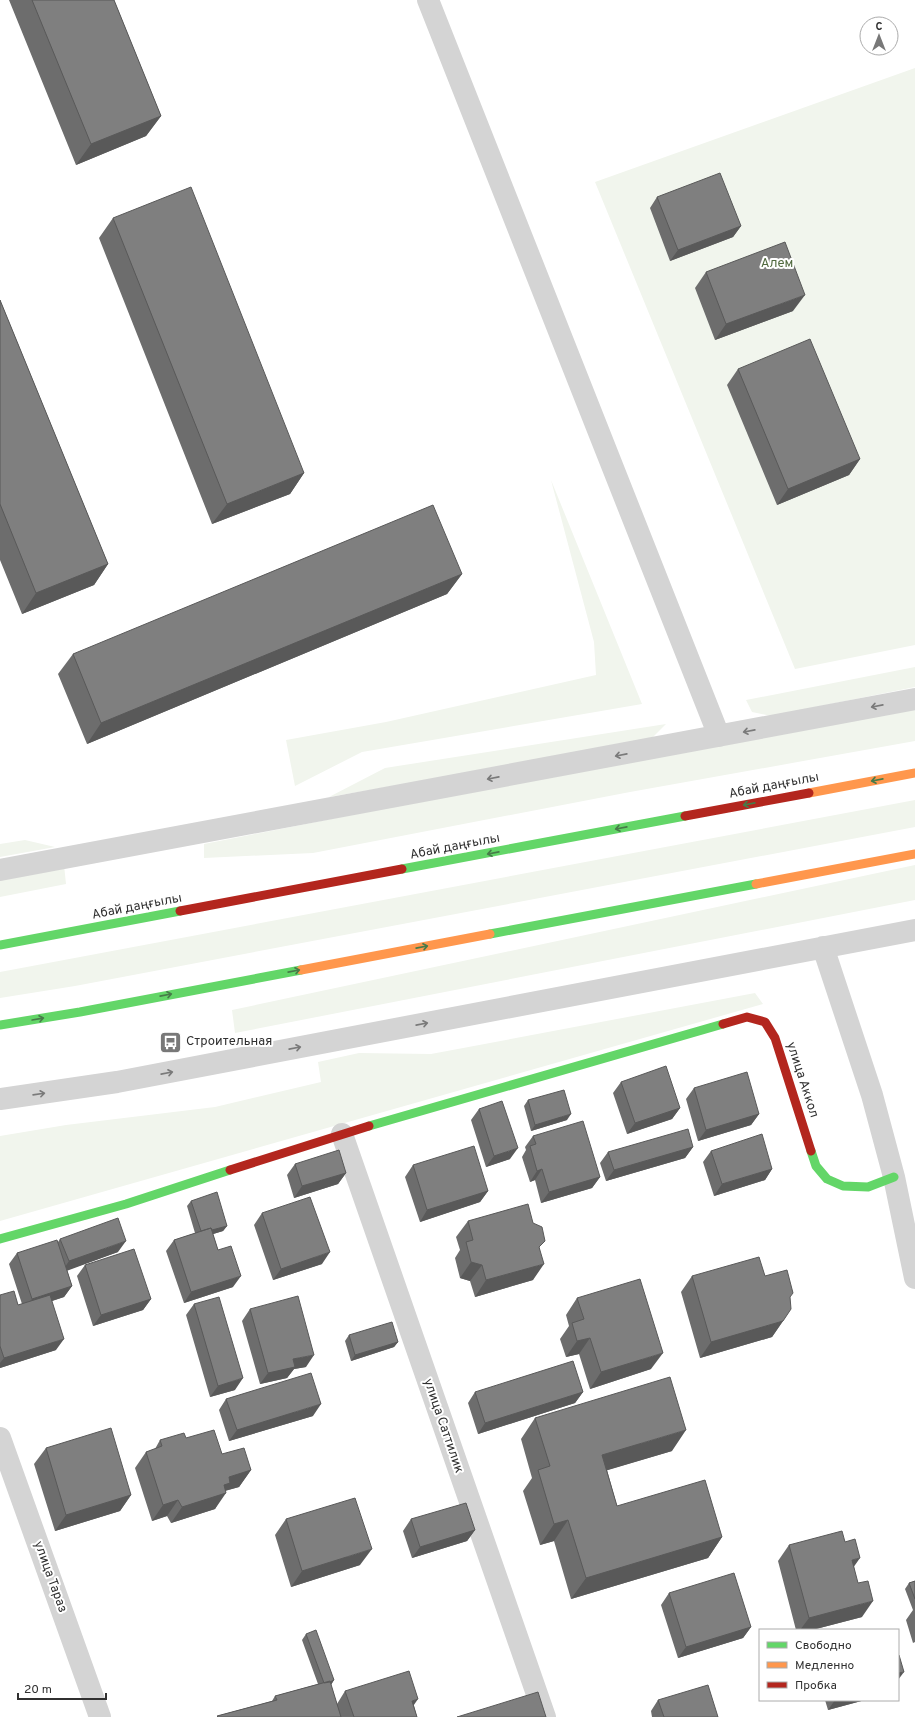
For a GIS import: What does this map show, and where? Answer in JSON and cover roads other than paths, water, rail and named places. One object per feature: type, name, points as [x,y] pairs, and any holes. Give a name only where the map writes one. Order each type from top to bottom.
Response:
[{"type":"main road","name":"Абай даңғылы","points":[[0,945],[915,773]]},
{"type":"main road","points":[[0,1025],[88,1010],[915,854]]},
{"type":"main road","name":"улица Аккол","points":[[342,1134],[747,1017],[765,1022],[775,1038],[816,1166],[827,1178],[843,1186],[868,1187],[894,1176]]},
{"type":"main road","points":[[0,1239],[126,1204],[342,1134]]},
{"type":"street","points":[[428,0],[719,736]]},
{"type":"street","points":[[0,870],[915,699]]},
{"type":"street","points":[[0,1099],[117,1082],[915,930]]},
{"type":"street","points":[[823,947],[872,1095],[894,1176],[915,1278]]},
{"type":"street","name":"улица Саттилик","points":[[342,1134],[545,1717]]},
{"type":"street","name":"улица Тараз","points":[[0,1438],[100,1717]]},
{"type":"place","name":"Строительная","points":[[171,1042]]},
{"type":"park label","name":"Алем","points":[[777,264]]}]
